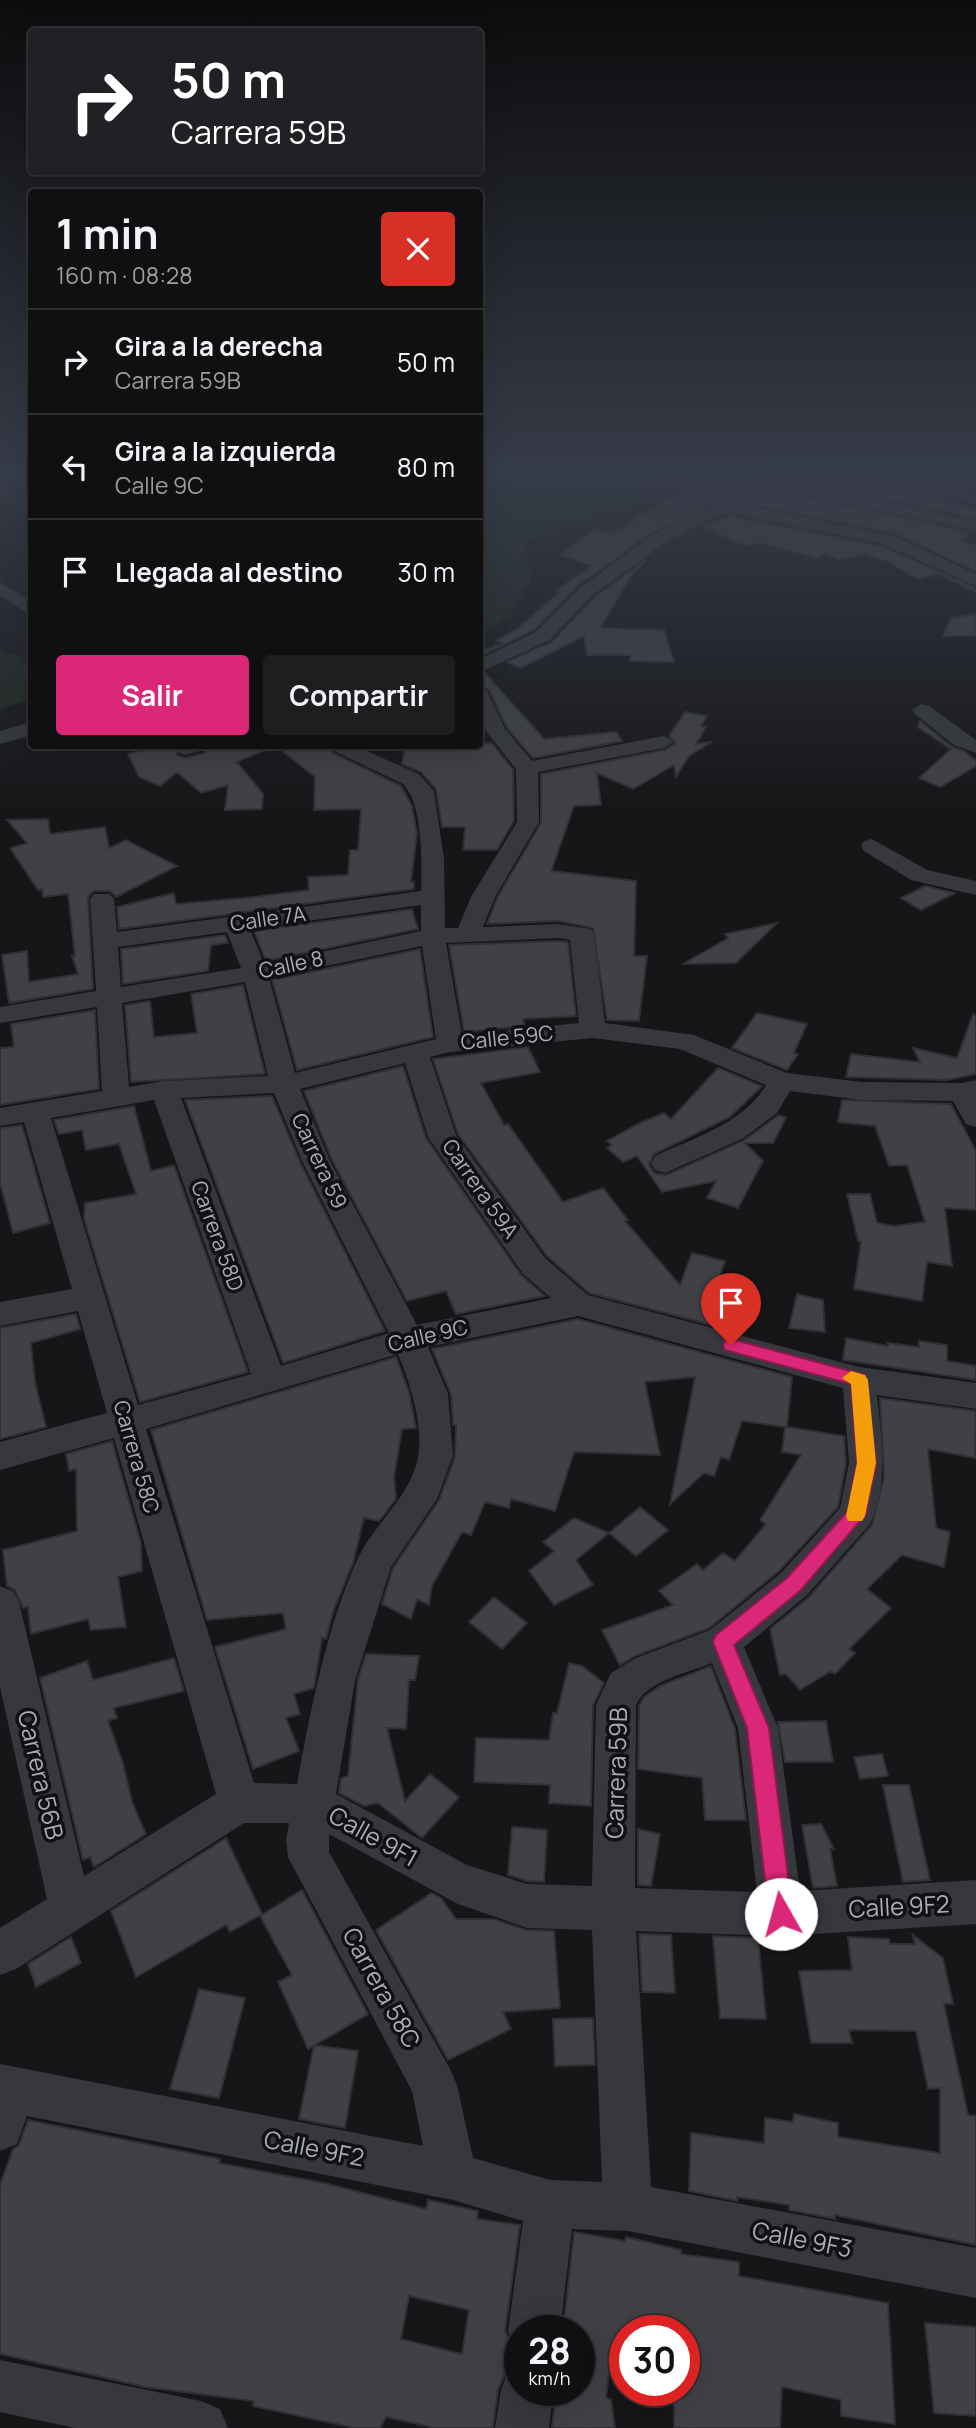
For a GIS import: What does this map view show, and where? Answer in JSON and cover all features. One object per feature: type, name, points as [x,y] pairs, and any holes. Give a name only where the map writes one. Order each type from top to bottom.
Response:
[{"type":"street","points":[[483,666],[543,636],[593,586]]},
{"type":"street","points":[[0,587],[28,608]]},
{"type":"street","points":[[468,933],[483,897],[528,822],[527,768],[488,731],[483,708]]},
{"type":"street","points":[[922,710],[945,725],[962,743],[976,747]]},
{"type":"street","points":[[0,738],[28,729]]},
{"type":"street","points":[[527,768],[664,741]]},
{"type":"street","points":[[346,749],[411,779],[424,791],[432,859],[430,897],[433,936],[450,1044]]},
{"type":"street","points":[[872,846],[919,875],[976,888]]},
{"type":"street","name":"Calle 7A","points":[[106,941],[430,897]]},
{"type":"street","points":[[102,899],[116,1096]]},
{"type":"street","name":"Carrera 59","points":[[236,923],[255,972],[284,1084],[316,1161],[408,1339],[431,1394],[436,1456],[425,1489],[375,1562],[336,1681],[314,1804]]},
{"type":"street","name":"Calle 8","points":[[0,1015],[255,972],[433,936],[558,930],[582,934],[593,1030]]},
{"type":"street","name":"Calle 59C","points":[[0,1117],[164,1090],[284,1084],[450,1044],[593,1030],[685,1041],[782,1081],[862,1091],[969,1090]]},
{"type":"street","name":"Carrera 59A","points":[[415,1053],[442,1136],[534,1266],[578,1304]]},
{"type":"street","points":[[665,1163],[732,1132],[767,1107],[782,1081]]},
{"type":"street","name":"Carrera 58D","points":[[164,1090],[270,1382]]},
{"type":"street","points":[[969,1090],[976,1118]]},
{"type":"street","name":"Carrera 58C","points":[[35,1111],[239,1803]]},
{"type":"street","points":[[0,1314],[88,1298]]},
{"type":"street","name":"Calle 9C","points":[[0,1456],[270,1382],[408,1339],[578,1304],[859,1380],[976,1396]]},
{"type":"street","name":"Carrera 59B","points":[[628,2207],[613,1907],[616,1704],[625,1685],[650,1670],[723,1642],[794,1584],[857,1514],[866,1463],[859,1380]]},
{"type":"street","name":"Carrera 56B","points":[[0,1602],[70,1908]]},
{"type":"street","points":[[723,1642],[758,1728],[781,1914]]},
{"type":"street","points":[[0,1953],[239,1803]]},
{"type":"street","name":"Calle 9F1","points":[[239,1803],[314,1804],[458,1883],[527,1906],[613,1907]]},
{"type":"street","name":"Carrera 58C","points":[[314,1804],[307,1840],[309,1857],[434,2085],[453,2176]]},
{"type":"street","name":"Calle 9F2","points":[[613,1907],[781,1914],[976,1902]]},
{"type":"street","name":"Calle 9F2","points":[[4,2101],[453,2176],[550,2204],[628,2207]]},
{"type":"street","points":[[536,2315],[550,2204]]},
{"type":"street","name":"Calle 9F3","points":[[628,2207],[976,2273]]},
{"type":"street","points":[[0,2386],[201,2428]]},
{"type":"street","points":[[523,2428],[525,2406]]},
{"type":"shaded area","points":[[483,586],[527,586],[510,616],[483,633]]},
{"type":"shaded area","points":[[0,651],[28,659],[28,700],[0,709]]},
{"type":"building","points":[[562,586],[578,586],[534,630],[483,653],[483,651],[502,643],[496,641],[518,628],[560,592],[556,591]]},
{"type":"building","points":[[610,586],[625,586],[600,628],[664,630],[674,662],[630,661],[630,655],[587,655],[584,636],[521,668],[507,662],[552,642],[595,597]]},
{"type":"building","points":[[964,586],[976,588],[976,592]]},
{"type":"building","points":[[976,614],[976,636],[943,636],[951,618]]},
{"type":"building","points":[[483,674],[544,739],[616,732],[622,741],[533,758],[507,728],[489,690],[483,688]]},
{"type":"building","points":[[685,712],[707,716],[701,726],[706,727],[696,744],[712,742],[689,756],[676,777],[674,765],[633,789],[597,773],[601,805],[574,806],[554,863],[552,871],[636,881],[634,956],[647,956],[639,1021],[607,1020],[593,928],[558,921],[487,924],[497,898],[541,823],[541,774],[665,750],[676,743],[669,736]]},
{"type":"building","points":[[920,721],[952,747],[964,751],[976,761],[976,766],[940,787],[919,778],[951,749],[918,727]]},
{"type":"building","points":[[483,743],[492,743],[513,770],[514,821],[497,850],[463,850],[465,827],[442,827],[436,789],[421,772],[402,764],[405,749],[483,749]]},
{"type":"building","points":[[149,749],[176,749],[177,755],[185,758],[205,753],[207,749],[267,749],[237,762],[263,794],[262,809],[225,810],[228,785],[201,793],[177,772],[160,786],[139,777],[128,754]]},
{"type":"building","points":[[280,749],[329,749],[401,786],[412,806],[417,833],[411,882],[414,882],[414,889],[119,929],[117,907],[174,893],[176,904],[255,897],[309,890],[308,877],[348,875],[350,850],[358,850],[361,809],[314,810],[315,777]]},
{"type":"building","points":[[48,819],[50,834],[105,827],[109,848],[126,840],[177,866],[116,897],[110,891],[94,891],[88,897],[93,989],[9,1003],[2,955],[27,951],[29,982],[78,974],[72,956],[75,956],[68,894],[43,897],[42,889],[38,890],[10,848],[27,843],[7,820]]},
{"type":"building","points":[[925,886],[955,893],[921,910],[901,898]]},
{"type":"building","points":[[412,909],[418,929],[266,961],[254,931]]},
{"type":"building","points":[[777,923],[736,963],[683,964],[728,938],[725,934]]},
{"type":"building","points":[[225,935],[228,943],[211,945],[208,971],[123,984],[121,949]]},
{"type":"building","points":[[568,942],[576,1016],[523,1019],[525,1026],[464,1032],[449,945]]},
{"type":"building","points":[[420,949],[433,1037],[297,1070],[272,980]]},
{"type":"building","points":[[243,985],[265,1074],[131,1082],[125,1005],[150,1001],[154,1037],[197,1033],[191,994]]},
{"type":"building","points":[[95,1010],[99,1089],[0,1105],[0,1048],[14,1047],[11,1024]]},
{"type":"building","points":[[757,1013],[807,1024],[794,1053],[798,1054],[787,1070],[732,1048]]},
{"type":"building","points":[[973,1014],[976,1015],[976,1074],[947,1080],[846,1077],[851,1054],[920,1062],[913,1048],[957,1058]]},
{"type":"building","points":[[528,1047],[540,1072],[481,1083],[504,1125],[508,1124],[563,1202],[603,1188],[628,1220],[625,1221],[680,1285],[692,1253],[725,1261],[717,1285],[756,1295],[742,1333],[589,1293],[547,1256],[458,1134],[433,1059]]},
{"type":"building","points":[[403,1066],[426,1138],[521,1275],[545,1296],[456,1314],[446,1291],[407,1301],[332,1160],[304,1091]]},
{"type":"building","points":[[718,1068],[762,1086],[730,1117],[654,1154],[649,1164],[654,1173],[666,1175],[743,1141],[779,1115],[786,1118],[773,1143],[745,1143],[763,1161],[738,1208],[707,1198],[716,1181],[662,1192],[637,1156],[623,1162],[607,1148],[612,1145],[607,1141],[640,1123],[664,1113],[671,1119]]},
{"type":"building","points":[[272,1096],[300,1162],[385,1331],[283,1363],[185,1100]]},
{"type":"building","points":[[842,1100],[951,1104],[976,1151],[976,1210],[945,1208],[952,1266],[927,1262],[922,1301],[854,1289],[861,1242],[858,1241],[847,1194],[870,1194],[877,1223],[894,1226],[925,1222],[907,1165],[889,1166],[875,1126],[838,1122]]},
{"type":"building","points":[[134,1106],[151,1171],[174,1165],[248,1372],[140,1402],[84,1219],[85,1203],[136,1194],[119,1144],[86,1150],[82,1130],[59,1134],[54,1120]]},
{"type":"building","points":[[22,1125],[50,1223],[13,1233],[0,1183],[0,1128]]},
{"type":"building","points":[[797,1294],[823,1300],[825,1332],[789,1328]]},
{"type":"building","points":[[76,1314],[80,1329],[31,1343],[35,1382],[46,1427],[0,1439],[0,1328]]},
{"type":"building","points":[[578,1319],[792,1377],[787,1427],[844,1436],[846,1463],[838,1507],[779,1571],[709,1628],[635,1656],[620,1665],[602,1630],[673,1605],[659,1591],[697,1564],[703,1570],[723,1553],[735,1561],[766,1524],[760,1520],[801,1455],[782,1452],[785,1427],[742,1421],[729,1460],[721,1457],[714,1476],[704,1473],[670,1504],[695,1377],[645,1382],[660,1455],[574,1452],[555,1511],[511,1499],[509,1508],[485,1502],[471,1535],[462,1532],[432,1586],[429,1605],[417,1599],[411,1619],[382,1604],[393,1568],[439,1500],[455,1457],[456,1425],[453,1425],[451,1394],[432,1349]]},
{"type":"building","points":[[846,1338],[888,1346],[888,1343],[919,1347],[919,1341],[947,1345],[947,1361],[976,1366],[976,1380],[843,1360]]},
{"type":"building","points":[[396,1357],[409,1392],[416,1428],[402,1429],[394,1477],[396,1499],[379,1521],[364,1518],[353,1563],[334,1609],[326,1639],[322,1638],[314,1688],[294,1694],[300,1714],[286,1718],[299,1751],[253,1769],[215,1647],[286,1629],[283,1613],[207,1620],[151,1430]]},
{"type":"building","points":[[880,1398],[976,1411],[975,1458],[928,1449],[936,1528],[950,1532],[944,1567],[902,1555],[867,1589],[891,1608],[849,1649],[855,1653],[835,1674],[831,1671],[800,1690],[786,1674],[780,1675],[770,1629],[809,1597],[872,1525],[884,1477]]},
{"type":"building","points":[[112,1441],[141,1543],[142,1571],[118,1577],[126,1627],[91,1630],[88,1619],[31,1634],[28,1607],[23,1608],[15,1590],[7,1586],[3,1550],[77,1531],[76,1469],[69,1471],[66,1454]]},
{"type":"building","points":[[640,1507],[668,1530],[636,1556],[609,1533]]},
{"type":"building","points":[[574,1518],[609,1533],[576,1560],[593,1585],[554,1605],[529,1571],[554,1551],[543,1542]]},
{"type":"building","points":[[494,1597],[527,1623],[502,1649],[469,1622]]},
{"type":"building","points":[[366,1654],[419,1656],[415,1680],[409,1680],[406,1729],[387,1728],[405,1801],[430,1774],[459,1797],[422,1838],[378,1803],[364,1806],[339,1793],[341,1778],[348,1776],[358,1679]]},
{"type":"building","points":[[174,1658],[184,1691],[114,1708],[117,1718],[108,1721],[123,1763],[132,1802],[146,1834],[94,1867],[90,1857],[83,1860],[40,1678],[87,1661],[93,1680]]},
{"type":"building","points":[[569,1663],[582,1666],[604,1683],[593,1705],[591,1806],[549,1803],[550,1785],[474,1782],[476,1738],[549,1740],[553,1713],[557,1713]]},
{"type":"building","points":[[711,1666],[735,1729],[746,1820],[705,1820],[702,1778],[638,1769],[639,1706],[643,1698],[660,1686]]},
{"type":"building","points":[[826,1721],[833,1762],[785,1762],[778,1722]]},
{"type":"building","points":[[882,1754],[888,1776],[860,1779],[854,1757]]},
{"type":"building","points":[[883,1785],[909,1785],[930,1880],[903,1882]]},
{"type":"building","points":[[821,1824],[834,1849],[830,1849],[837,1886],[813,1888],[802,1825]]},
{"type":"building","points":[[512,1827],[547,1830],[544,1882],[527,1881],[508,1875]]},
{"type":"building","points":[[638,1829],[660,1834],[651,1886],[638,1885]]},
{"type":"building","points":[[226,1838],[262,1914],[230,1932],[226,1925],[136,1977],[111,1911]]},
{"type":"building","points":[[302,1890],[368,2014],[308,2049],[278,1982],[292,1975],[260,1916]]},
{"type":"building","points":[[432,1893],[441,1898],[456,1919],[493,1919],[526,1930],[554,1931],[560,2008],[503,2012],[511,2029],[448,2060],[376,1930]]},
{"type":"building","points":[[639,1934],[671,1935],[675,1993],[642,1992]]},
{"type":"building","points":[[913,1935],[943,1958],[953,2004],[944,2004],[968,2115],[976,2116],[976,2245],[835,2215],[835,2219],[789,2210],[789,2205],[737,2197],[737,2201],[689,2191],[691,2133],[764,2143],[765,2118],[793,2122],[794,2114],[838,2123],[838,2137],[940,2153],[940,2088],[928,2089],[916,2031],[849,2030],[852,2043],[811,2043],[799,1971],[852,1970],[848,1937],[889,1939],[890,1944],[915,1944]]},
{"type":"building","points":[[713,1936],[758,1938],[766,2019],[720,2018]]},
{"type":"building","points":[[71,1937],[81,1963],[36,1987],[28,1964]]},
{"type":"building","points":[[199,1989],[245,1998],[219,2098],[170,2089]]},
{"type":"building","points":[[593,2018],[595,2065],[555,2066],[553,2019]]},
{"type":"building","points":[[314,2045],[358,2051],[345,2128],[299,2119]]},
{"type":"building","points":[[28,2120],[220,2159],[219,2163],[324,2183],[426,2209],[428,2200],[478,2211],[477,2219],[520,2225],[507,2315],[504,2315],[504,2376],[498,2390],[493,2428],[435,2428],[386,2417],[380,2428],[355,2428],[253,2406],[254,2401],[145,2387],[0,2354],[0,2185],[13,2149],[19,2145]],"holes":[[[409,2296],[469,2310],[462,2354],[401,2339]]]},
{"type":"building","points":[[574,2232],[625,2241],[626,2237],[681,2250],[681,2254],[739,2262],[739,2276],[888,2303],[895,2424],[841,2416],[841,2400],[782,2387],[780,2428],[674,2428],[674,2406],[700,2406],[700,2315],[609,2315],[606,2398],[609,2399],[609,2406],[612,2406],[615,2428],[552,2428],[554,2406],[595,2406],[595,2315],[565,2315]]},
{"type":"building","points":[[925,2323],[976,2327],[976,2416],[934,2413]]},
{"type":"slow traffic","points":[[851,1378],[859,1380],[866,1463],[855,1516]]},
{"type":"route","points":[[731,1345],[859,1380],[864,1435],[866,1463],[857,1514],[794,1584],[723,1642],[758,1728],[781,1914]]}]
